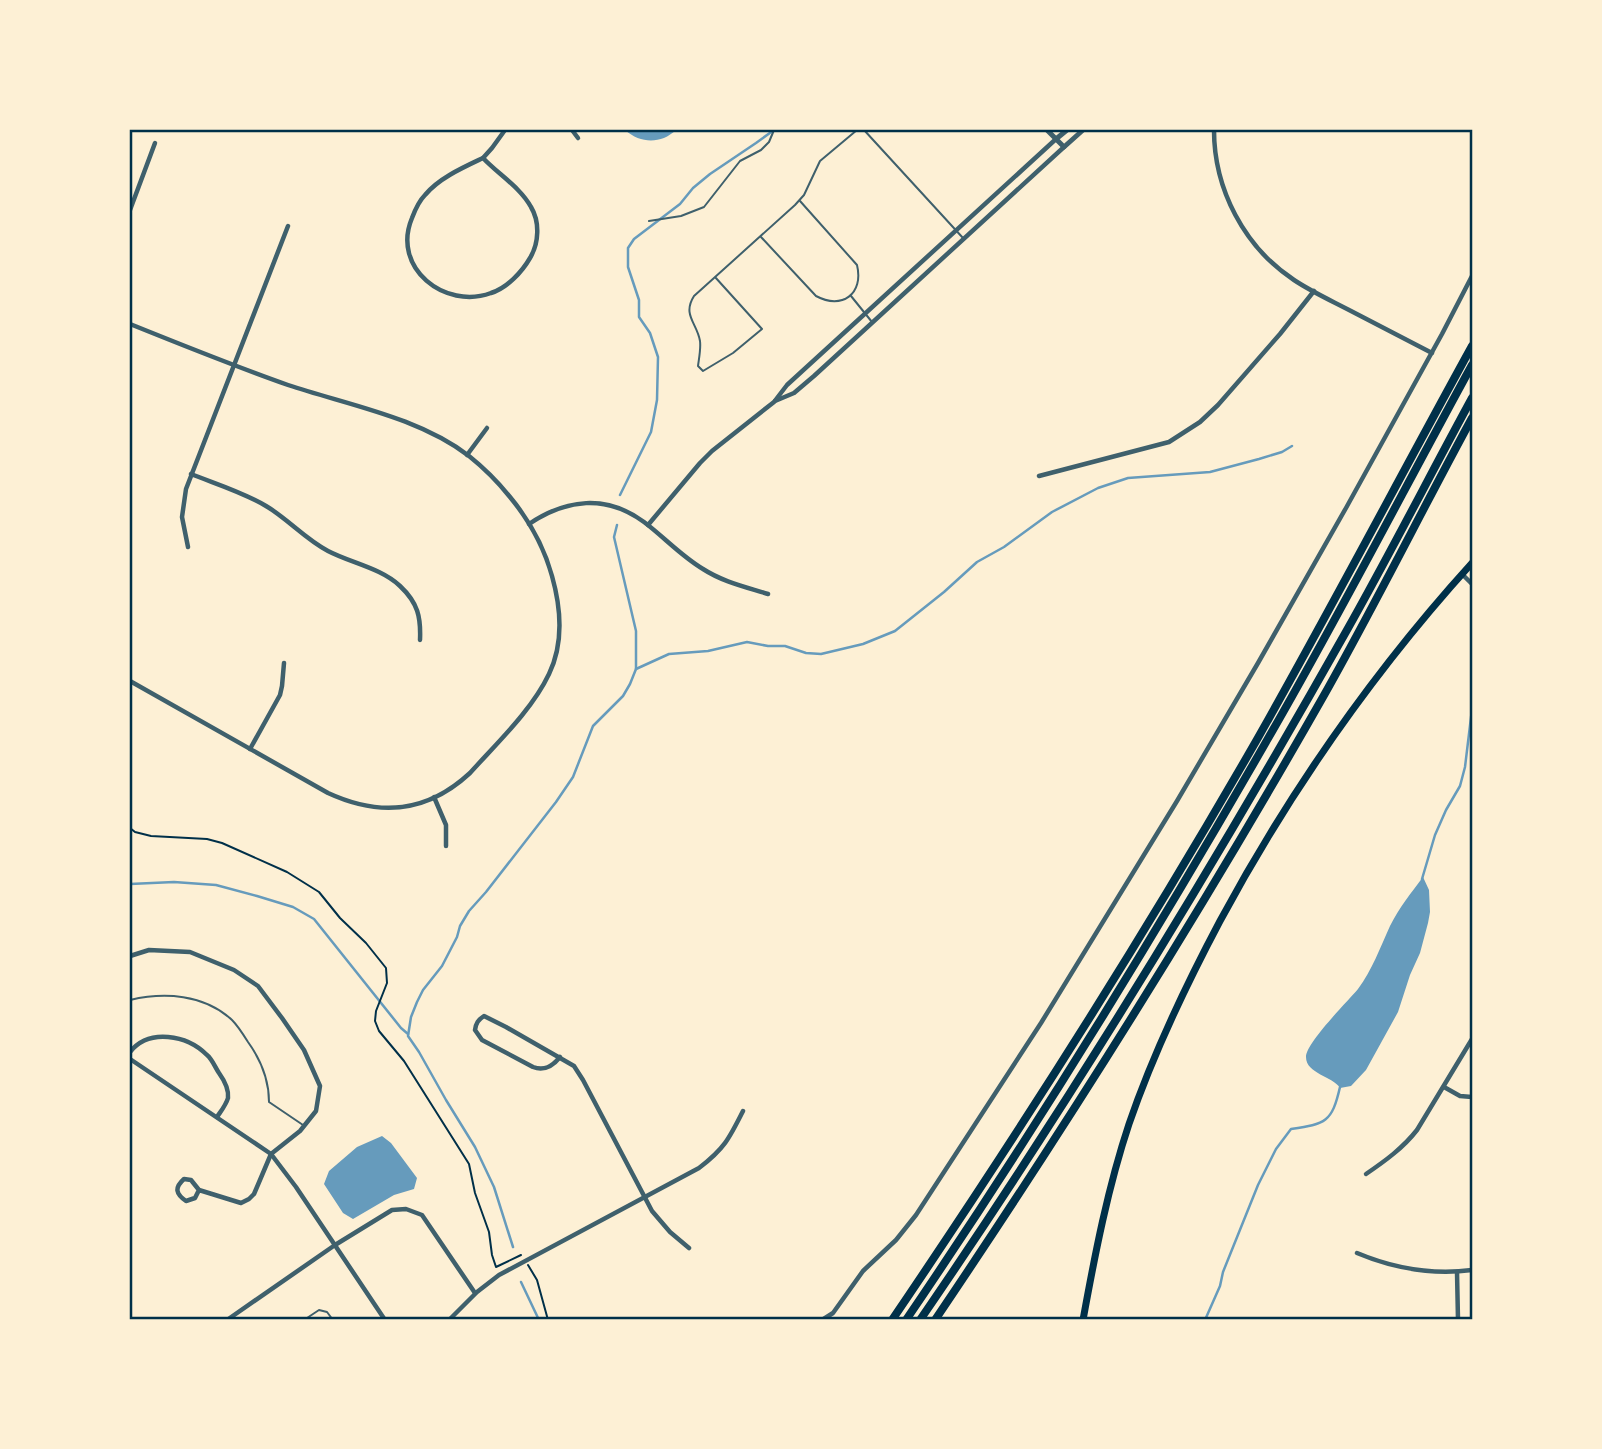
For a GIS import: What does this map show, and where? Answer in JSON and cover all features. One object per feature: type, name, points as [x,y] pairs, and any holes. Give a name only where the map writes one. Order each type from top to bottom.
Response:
[{"type":"highway","points":[[892,1320],[1054,1073],[1210,819],[1304,655],[1472,346]]},
{"type":"highway","points":[[906,1320],[1064,1079],[1156,929],[1293,695],[1472,365]]},
{"type":"highway","points":[[920,1320],[1153,959],[1379,572],[1472,398]]},
{"type":"highway","points":[[935,1320],[1108,1054],[1220,872],[1323,696],[1472,418]]},
{"type":"highway","points":[[1049,1124],[1108,1054]]},
{"type":"main road","points":[[1083,1320],[1105,1210],[1128,1127],[1156,1053],[1202,955],[1255,859],[1310,772],[1376,680],[1472,563]]},
{"type":"street","points":[[483,158],[532,207],[536,216],[536,244],[529,261],[506,285],[482,296],[461,296],[436,287],[418,273],[409,256],[407,238],[413,215],[425,195],[447,178],[483,158],[505,130]]},
{"type":"street","points":[[572,130],[578,138]]},
{"type":"street","points":[[1048,130],[1063,147]]},
{"type":"street","points":[[648,525],[706,457],[774,402],[787,386],[1067,130]]},
{"type":"street","points":[[774,402],[794,393],[1083,130]]},
{"type":"street","points":[[1214,130],[1217,166],[1225,191],[1237,219],[1264,254],[1290,277],[1432,353]]},
{"type":"street","points":[[130,210],[155,143]]},
{"type":"street","points":[[188,547],[182,517],[186,489],[288,226]]},
{"type":"street","points":[[822,1320],[833,1313],[863,1270],[896,1240],[916,1215],[1110,914],[1258,663],[1432,353],[1472,276]]},
{"type":"street","points":[[1039,475],[1169,442],[1200,422],[1280,334],[1314,291]]},
{"type":"street","points":[[130,324],[287,385],[414,425],[445,440],[467,455],[489,473],[529,524],[547,559],[559,607],[560,628],[552,668],[540,690],[526,710],[470,773],[434,797],[398,808],[371,808],[353,804],[328,793],[130,681]]},
{"type":"street","points":[[467,455],[486,428]]},
{"type":"street","points":[[191,474],[247,496],[264,505],[320,547],[393,580],[408,595],[418,612],[421,622],[419,640]]},
{"type":"street","points":[[529,524],[555,509],[566,506],[603,503],[617,507],[648,525],[705,570],[724,580],[768,594]]},
{"type":"street","points":[[1462,575],[1472,583]]},
{"type":"street","points":[[250,749],[280,695],[284,663]]},
{"type":"street","points":[[434,797],[446,825],[446,846]]},
{"type":"street","points":[[130,956],[149,950],[190,952],[234,970],[258,986],[304,1050],[320,1086],[316,1111],[300,1130],[271,1154],[254,1194],[249,1199],[241,1203],[199,1190],[191,1180],[184,1179],[177,1186],[178,1195],[186,1201],[195,1198],[199,1190]]},
{"type":"street","points":[[560,1057],[547,1069],[540,1070],[482,1040],[475,1030],[475,1025],[484,1016],[506,1027],[560,1057],[574,1066],[652,1211],[670,1232],[689,1248]]},
{"type":"street","points":[[130,1052],[141,1041],[164,1035],[188,1041],[208,1055],[229,1095],[217,1117]]},
{"type":"street","points":[[1366,1174],[1409,1140],[1472,1039]]},
{"type":"street","points":[[130,1059],[271,1154],[385,1320]]},
{"type":"street","points":[[1444,1087],[1461,1096],[1472,1097]]},
{"type":"street","points":[[449,1320],[475,1293],[499,1275],[699,1168],[727,1142],[743,1111]]},
{"type":"street","points":[[227,1320],[335,1244],[392,1210],[406,1209],[417,1212],[427,1221],[475,1293]]},
{"type":"street","points":[[1357,1253],[1395,1267],[1413,1270],[1472,1270]]},
{"type":"street","points":[[1457,1272],[1458,1320]]},
{"type":"lane","points":[[649,221],[681,216],[704,207],[740,161],[761,150],[769,142],[774,130]]},
{"type":"lane","points":[[715,277],[762,329],[733,354],[703,371],[698,366],[700,341],[689,312],[690,302],[694,296],[804,195],[820,161],[857,130]]},
{"type":"lane","points":[[864,130],[964,238]]},
{"type":"lane","points":[[760,237],[816,296],[823,300],[836,301],[850,296],[858,285],[857,265],[799,200]]},
{"type":"lane","points":[[850,296],[873,322]]},
{"type":"lane","points":[[130,1000],[173,995],[188,997],[222,1012],[234,1021],[261,1063],[267,1076],[269,1102],[304,1126]]},
{"type":"lane","points":[[304,1320],[319,1310],[327,1312],[333,1320]]},
{"type":"path","points":[[130,828],[151,836],[207,839],[222,843],[287,872],[318,892],[366,943],[386,968],[387,983],[376,1012],[375,1021],[379,1031],[411,1072],[469,1164],[475,1193],[489,1232],[496,1268],[521,1254],[537,1280],[548,1320]]},
{"type":"water","points":[[625,130],[676,130],[664,138],[644,140]]},
{"type":"water","points":[[1423,877],[1429,890],[1428,923],[1398,1012],[1366,1070],[1351,1086],[1340,1088],[1310,1067],[1306,1057],[1308,1051],[1363,982],[1394,919]]},
{"type":"water","points":[[382,1136],[391,1143],[417,1178],[414,1189],[394,1195],[353,1219],[343,1213],[324,1184],[329,1171],[357,1147]]},
{"type":"waterway","points":[[620,495],[651,432],[657,400],[658,357],[650,333],[639,317],[639,300],[628,267],[628,248],[634,239],[680,204],[693,188],[710,174],[774,130]]},
{"type":"waterway","points":[[636,669],[669,654],[708,651],[747,642],[785,646],[806,653],[821,654],[863,644],[895,631],[977,562],[1004,547],[1052,512],[1098,488],[1128,478],[1210,472],[1282,452],[1292,446]]},
{"type":"waterway","points":[[513,1247],[494,1187],[475,1147],[408,1036],[417,1002],[442,966],[469,911],[556,802],[573,777],[593,726],[623,696],[630,684],[636,669],[636,631],[614,537],[617,525]]},
{"type":"waterway","points":[[1422,879],[1435,835],[1460,786],[1472,709]]},
{"type":"waterway","points":[[130,884],[174,882],[216,885],[293,907],[314,919],[408,1034]]},
{"type":"waterway","points":[[1205,1320],[1258,1185],[1276,1149],[1291,1129],[1320,1123],[1326,1119],[1334,1108],[1340,1087]]},
{"type":"waterway","points":[[521,1282],[539,1320]]}]
